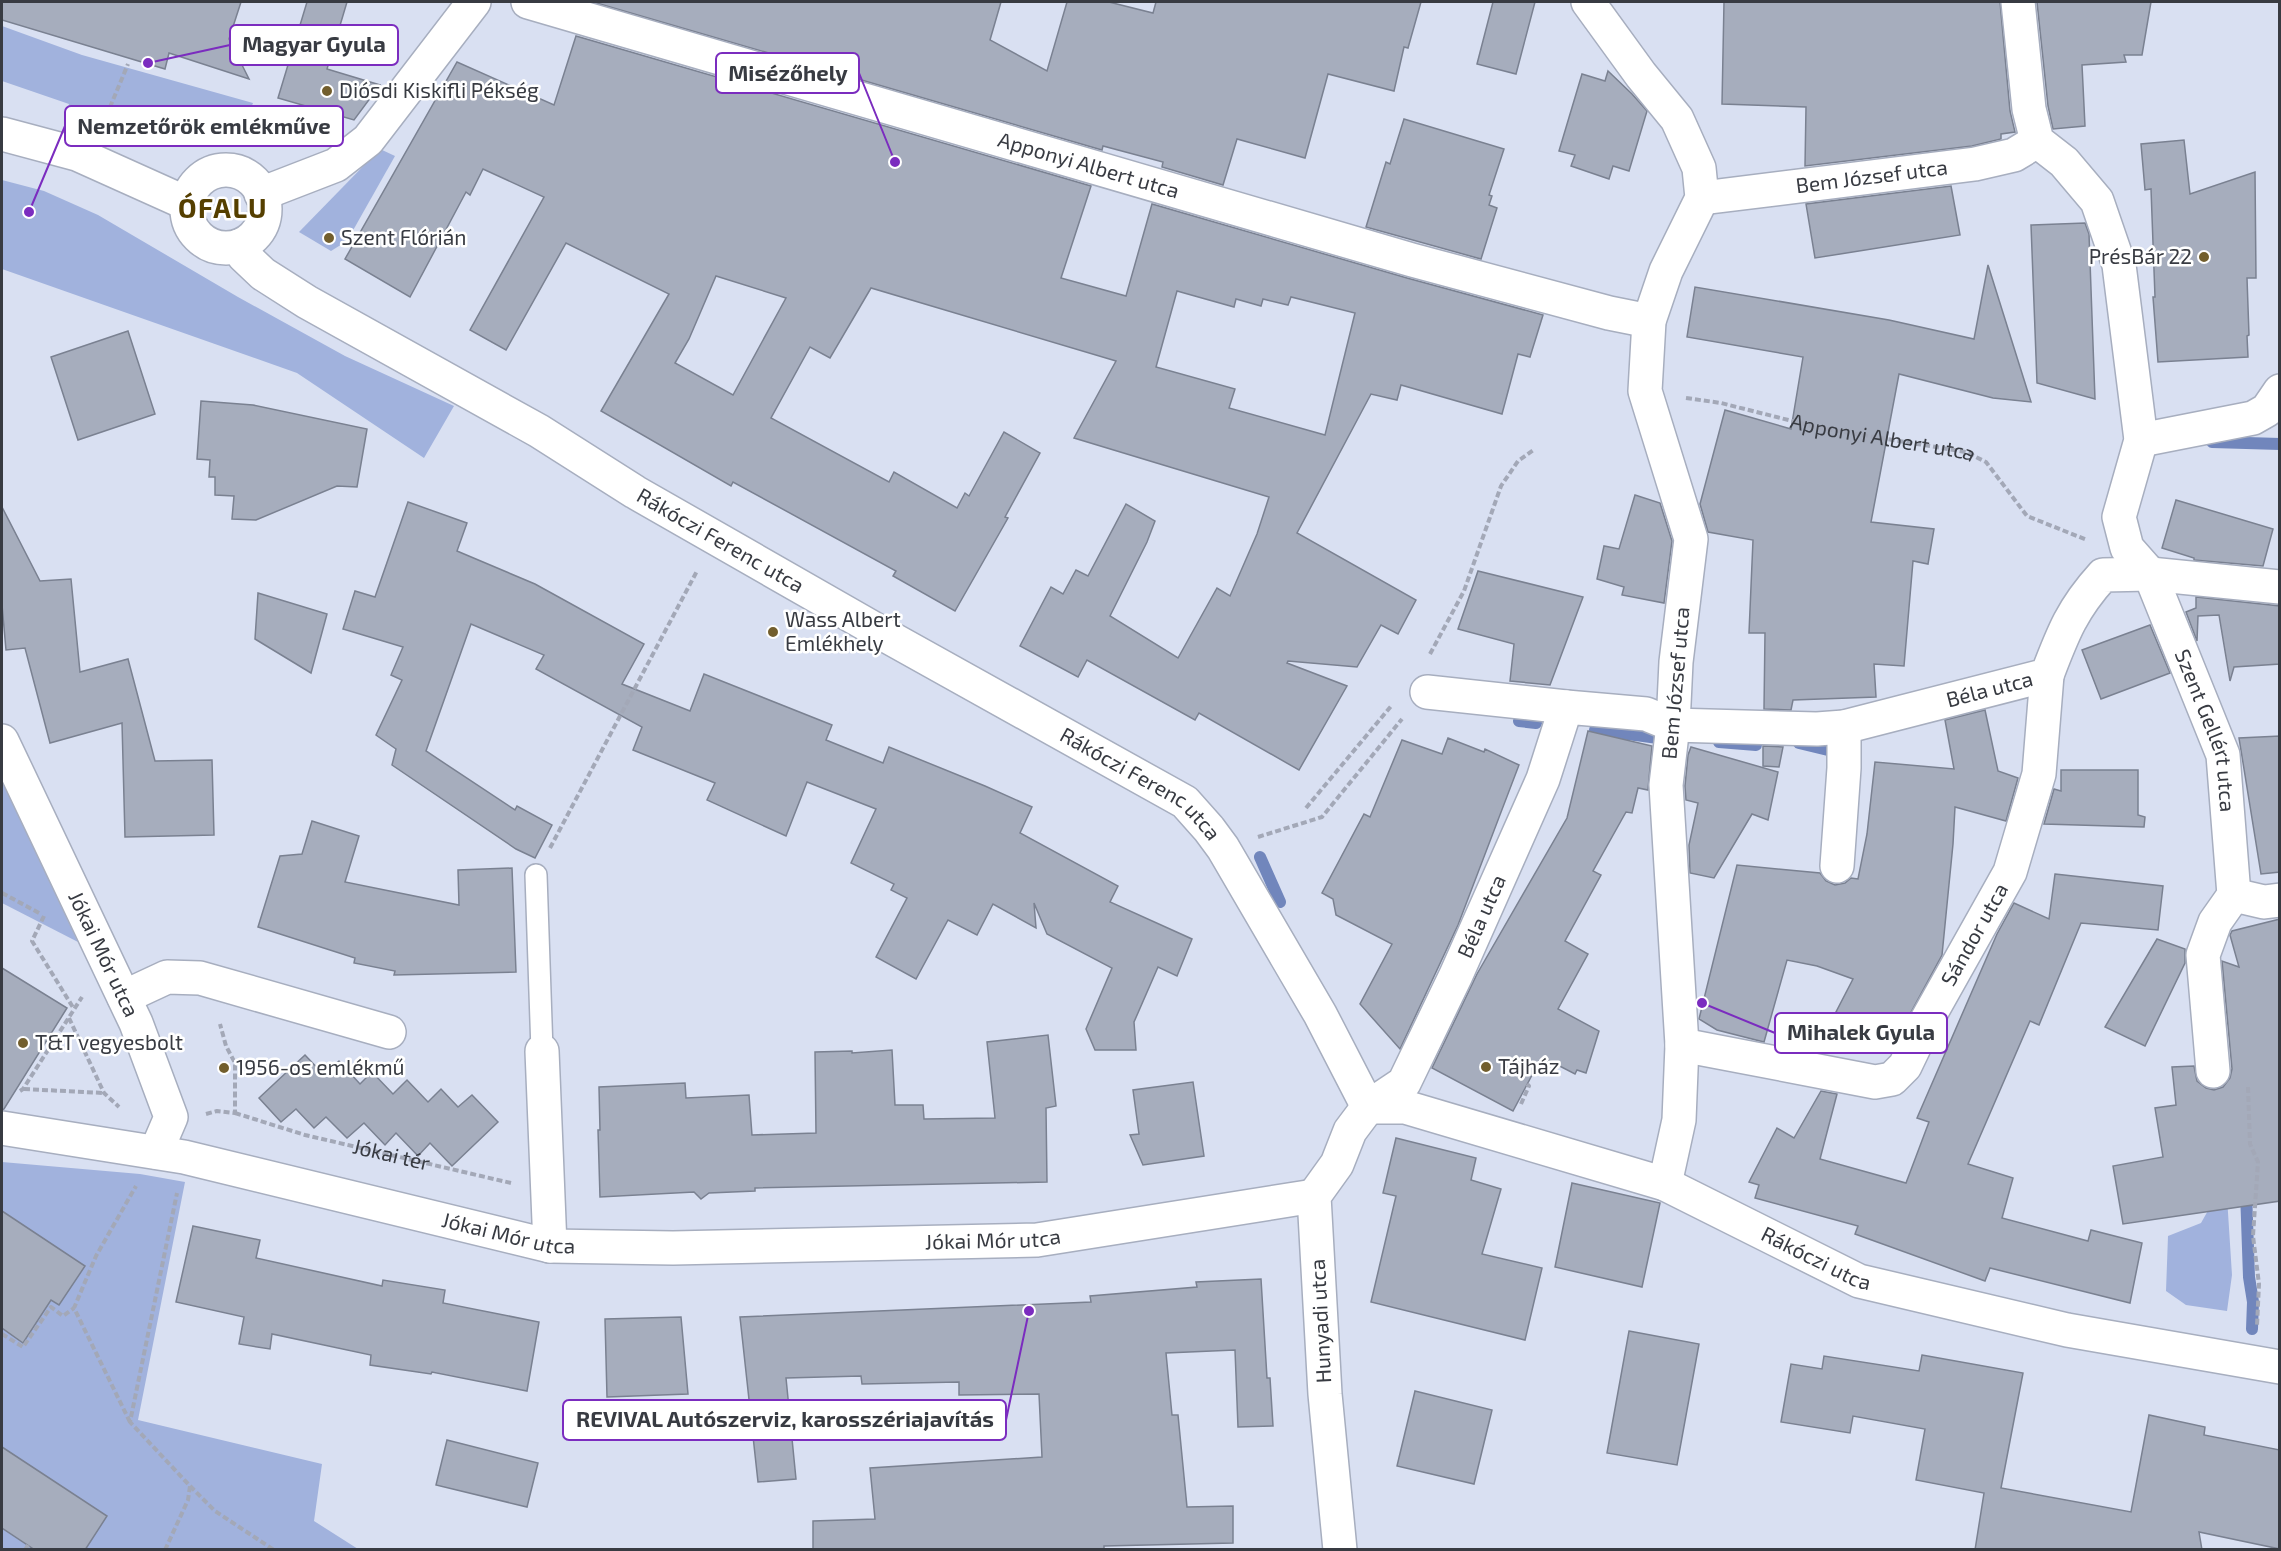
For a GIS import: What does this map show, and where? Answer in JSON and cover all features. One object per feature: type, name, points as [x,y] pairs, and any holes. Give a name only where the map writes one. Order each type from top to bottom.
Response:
[{"type":"street","points":[[261,194],[336,165],[368,140],[474,2]]},
{"type":"street","name":"Apponyi Albert utca","points":[[528,2],[1412,260],[1609,313],[1649,321]]},
{"type":"street","points":[[1588,2],[1641,75],[1677,119],[1699,168],[1702,198]]},
{"type":"street","points":[[2018,2],[2029,110],[2037,141]]},
{"type":"street","points":[[2,134],[77,154],[186,202]]},
{"type":"street","name":"Bem József utca","points":[[1665,1184],[1679,1120],[1682,1045],[1666,785],[1673,725],[1676,662],[1691,539],[1645,392],[1649,321],[1666,271],[1702,198],[1975,164],[2014,155],[2037,141]]},
{"type":"street","name":"Szent Gellért utca","points":[[2037,141],[2064,162],[2097,201],[2119,265],[2141,440],[2119,517],[2127,548],[2150,574],[2223,755],[2234,895]]},
{"type":"street","points":[[238,171],[258,187],[261,194],[265,211],[262,223],[251,239],[239,246],[222,249],[210,246],[191,229],[186,202],[191,190],[200,179],[212,172],[238,171]]},
{"type":"street","name":"Rákóczi Ferenc utca","points":[[239,246],[244,256],[263,274],[307,302],[539,431],[635,492],[714,538],[1185,802],[1223,848],[1320,1014],[1368,1107]]},
{"type":"street","points":[[2141,440],[2253,418],[2267,410],[2280,391]]},
{"type":"street","points":[[2103,575],[2150,574],[2280,587]]},
{"type":"street","name":"Béla utca","points":[[1426,677],[1566,706],[1646,714],[1673,725],[1817,729],[1844,727],[2047,675],[2067,624],[2083,597],[2103,575]]},
{"type":"street","name":"Sándor utca","points":[[1682,1045],[1875,1082],[1892,1079],[1905,1066],[1928,1018],[2010,872],[2039,774],[2047,675]]},
{"type":"street","name":"Béla utca","points":[[1368,1107],[1404,1083],[1410,1071],[1456,975],[1543,779],[1566,706]]},
{"type":"street","points":[[1838,866],[1844,727]]},
{"type":"street","name":"Jókai Mór utca","points":[[2,741],[136,1023],[171,1117]]},
{"type":"street","points":[[2213,1071],[2203,955],[2215,922],[2234,895],[2264,902],[2280,900]]},
{"type":"street","points":[[124,998],[167,977],[200,978],[389,1032]]},
{"type":"street","points":[[542,1051],[550,1246]]},
{"type":"street","points":[[1314,1196],[1337,1164],[1350,1131],[1368,1107]]},
{"type":"street","name":"Rákóczi utca","points":[[1368,1107],[1405,1107],[1665,1184],[1859,1281],[2067,1330],[2280,1367]]},
{"type":"street","points":[[170,1155],[171,1117]]},
{"type":"street","name":"Jókai Mór utca","points":[[2,1128],[170,1155],[550,1246],[673,1248],[1037,1240],[1314,1196]]},
{"type":"street","name":"Hunyadi utca","points":[[1314,1196],[1325,1394],[1340,1550]]},
{"type":"lane","points":[[536,875],[542,1051]]},
{"type":"path","points":[[89,160],[128,64]]},
{"type":"path","name":"Apponyi Albert utca","points":[[1645,392],[1721,403],[1820,428],[1966,452],[1986,462],[2027,516],[2089,541],[2103,575]]},
{"type":"path","points":[[1223,848],[1322,817],[1411,707],[1464,591],[1501,486],[1518,461],[1534,449]]},
{"type":"path","points":[[536,875],[714,538]]},
{"type":"path","points":[[1306,808],[1395,702]]},
{"type":"path","points":[[64,872],[32,941],[74,1009]]},
{"type":"path","points":[[2,893],[44,915]]},
{"type":"path","points":[[24,1089],[106,959]]},
{"type":"path","points":[[226,985],[219,1019],[226,1046],[235,1063],[235,1113]]},
{"type":"path","points":[[69,1017],[104,1094],[124,1112]]},
{"type":"path","points":[[2213,1071],[2247,1084],[2250,1144],[2258,1162],[2253,1236],[2259,1284],[2258,1322],[2246,1360]]},
{"type":"path","points":[[1516,1112],[1529,1086],[1527,1084]]},
{"type":"path","points":[[16,1093],[24,1089],[104,1094]]},
{"type":"path","name":"Jókai tér","points":[[171,1117],[192,1118],[217,1111],[235,1113],[305,1135],[548,1191]]},
{"type":"path","points":[[2,1334],[23,1347],[51,1307],[63,1316],[74,1308],[96,1256],[170,1155]]},
{"type":"path","points":[[130,1422],[170,1155]]},
{"type":"path","points":[[74,1308],[130,1422],[215,1511],[274,1550]]},
{"type":"path","points":[[165,1550],[188,1500],[190,1486]]},
{"type":"shaded area","points":[[2,26],[82,55],[253,103],[239,139],[166,132],[104,113],[96,127],[67,119],[69,104],[2,81]]},
{"type":"shaded area","points":[[380,149],[395,156],[347,241],[331,251],[299,232]]},
{"type":"shaded area","points":[[2,180],[44,191],[98,215],[238,297],[345,356],[454,406],[424,458],[297,373],[2,269]]},
{"type":"shaded area","points":[[2,780],[78,942],[2,903]]},
{"type":"shaded area","points":[[2,1162],[140,1174],[185,1182],[138,1420],[322,1464],[314,1521],[358,1549],[2,1549]]},
{"type":"shaded area","points":[[2227,1197],[2232,1275],[2227,1311],[2186,1305],[2166,1291],[2168,1236],[2201,1223],[2214,1200]]},
{"type":"building","points":[[2,2],[241,2],[229,39],[249,79],[169,53],[165,69],[2,20]]},
{"type":"building","points":[[307,2],[347,2],[327,69],[380,85],[354,120],[278,98]]},
{"type":"building","points":[[593,2],[1001,2],[990,40],[1047,71],[1067,2],[1109,2],[1153,13],[1156,2],[1421,2],[1408,48],[1404,47],[1394,91],[1328,74],[1305,158],[1237,139],[1223,185],[1162,167],[1163,162],[1103,146],[1102,150]]},
{"type":"building","points":[[1493,2],[1535,2],[1516,74],[1477,64]]},
{"type":"building","points":[[1724,2],[2000,2],[2010,111],[2015,132],[2001,134],[2001,139],[1972,146],[1805,166],[1806,107],[1722,104]]},
{"type":"building","points":[[2037,2],[2151,2],[2142,55],[2124,55],[2126,62],[2082,65],[2085,126],[2053,129],[2048,106]]},
{"type":"building","points":[[576,36],[1091,186],[1061,278],[1126,296],[1152,204],[1543,315],[1530,357],[1518,354],[1502,414],[1401,385],[1397,400],[1371,394],[1297,533],[1416,600],[1398,634],[1381,625],[1357,667],[1288,661],[1287,663],[1347,686],[1299,770],[1199,713],[1195,720],[1087,660],[1078,677],[1020,646],[1051,587],[1063,594],[1076,570],[1088,576],[1126,504],[1155,521],[1110,616],[1178,658],[1217,588],[1230,596],[1257,534],[1269,497],[1074,438],[1116,361],[871,288],[830,358],[810,347],[771,418],[889,482],[894,472],[957,508],[965,493],[969,496],[1004,432],[1040,453],[1005,517],[1008,518],[955,611],[893,576],[896,571],[733,482],[731,486],[601,411],[669,294],[566,243],[506,350],[470,330],[544,197],[483,169],[470,195],[466,192],[410,297],[345,259],[457,62],[554,105]],"holes":[[[716,276],[786,298],[733,395],[675,363],[689,339]],[[1177,291],[1234,307],[1236,299],[1261,306],[1263,299],[1288,305],[1291,297],[1355,313],[1325,435],[1229,408],[1235,389],[1156,367]]]},
{"type":"building","points":[[1608,71],[1647,111],[1629,171],[1613,166],[1609,179],[1571,166],[1575,155],[1559,151],[1582,74],[1605,81]]},
{"type":"building","points":[[1404,119],[1504,149],[1489,195],[1492,196],[1489,205],[1497,208],[1481,259],[1366,227],[1386,162],[1390,164]]},
{"type":"building","points":[[2184,140],[2190,194],[2255,172],[2256,278],[2247,278],[2248,357],[2158,362],[2153,297],[2155,297],[2151,189],[2145,190],[2141,144]]},
{"type":"building","points":[[1951,186],[1960,235],[1815,258],[1806,204]]},
{"type":"building","points":[[2085,223],[2089,234],[2095,399],[2037,383],[2031,225]]},
{"type":"building","points":[[1988,265],[2031,402],[1993,398],[1899,374],[1871,522],[1934,529],[1928,564],[1913,561],[1904,666],[1874,664],[1876,697],[1793,700],[1791,710],[1764,709],[1765,633],[1749,633],[1753,540],[1708,532],[1700,504],[1725,410],[1791,429],[1803,357],[1687,337],[1695,287],[1889,320],[1974,339]]},
{"type":"building","points":[[128,331],[155,414],[78,440],[51,357]]},
{"type":"building","points":[[201,401],[253,405],[367,429],[357,487],[337,486],[256,520],[232,519],[234,496],[215,495],[215,477],[209,477],[210,460],[197,459]]},
{"type":"building","points":[[1635,495],[1660,503],[1672,541],[1664,603],[1622,595],[1624,587],[1597,579],[1604,546],[1619,549]]},
{"type":"building","points":[[2176,500],[2273,529],[2263,566],[2194,560],[2194,558],[2162,548]]},
{"type":"building","points":[[408,502],[467,523],[457,551],[535,584],[644,644],[622,684],[690,711],[704,674],[832,725],[826,740],[883,763],[889,747],[1032,807],[1020,833],[1118,886],[1110,902],[1192,939],[1177,976],[1158,967],[1134,1022],[1136,1050],[1095,1050],[1086,1029],[1112,968],[1047,934],[1034,903],[1036,928],[993,904],[977,935],[948,920],[916,979],[876,957],[907,898],[891,890],[894,884],[851,863],[876,809],[807,782],[786,836],[707,800],[715,783],[633,750],[642,727],[536,669],[544,655],[471,624],[426,751],[515,810],[517,806],[552,825],[535,858],[516,849],[392,765],[396,749],[376,735],[402,680],[391,675],[403,647],[343,629],[355,591],[375,597]]},
{"type":"building","points":[[2,507],[40,581],[71,579],[80,672],[128,659],[155,761],[212,760],[214,835],[125,837],[122,723],[50,743],[25,648],[6,650],[2,605]]},
{"type":"building","points":[[1478,571],[1583,597],[1550,685],[1510,681],[1514,644],[1458,629]]},
{"type":"building","points":[[258,593],[327,614],[311,673],[255,639]]},
{"type":"building","points":[[2196,597],[2280,606],[2280,664],[2234,667],[2230,681],[2219,615],[2198,616],[2197,641],[2186,612],[2196,608]]},
{"type":"building","points":[[2150,625],[2170,673],[2101,699],[2082,650]]},
{"type":"building","points":[[1985,710],[1998,771],[2018,778],[2006,821],[1955,807],[1942,955],[1902,1029],[1878,1016],[1871,1029],[1836,1012],[1853,979],[1817,966],[1787,960],[1764,1042],[1717,1030],[1699,1019],[1737,865],[1820,873],[1826,881],[1835,885],[1845,883],[1851,878],[1858,879],[1867,834],[1875,762],[1954,769],[1945,720]]},
{"type":"building","points":[[1588,731],[1652,746],[1648,790],[1638,788],[1632,813],[1626,812],[1593,871],[1601,875],[1565,941],[1588,954],[1558,1009],[1599,1031],[1586,1073],[1577,1070],[1575,1074],[1548,1060],[1545,1065],[1539,1062],[1513,1111],[1432,1068],[1477,974],[1567,818]]},
{"type":"building","points":[[2280,736],[2280,872],[2261,874],[2239,738]]},
{"type":"building","points":[[1448,738],[1484,752],[1485,749],[1519,765],[1458,925],[1400,1049],[1360,1004],[1392,944],[1336,915],[1333,899],[1322,893],[1364,814],[1370,817],[1402,740],[1442,754]]},
{"type":"building","points":[[1763,746],[1783,747],[1779,767],[1763,766]]},
{"type":"building","points":[[1691,747],[1778,772],[1768,820],[1752,814],[1714,878],[1690,873],[1689,845],[1698,803],[1686,800],[1685,786]]},
{"type":"building","points":[[2061,770],[2138,770],[2138,815],[2145,817],[2144,827],[2044,824],[2054,789],[2061,791]]},
{"type":"building","points":[[312,821],[359,836],[345,882],[459,905],[458,870],[512,868],[516,972],[394,975],[395,971],[354,963],[355,958],[258,927],[280,856],[302,854]]},
{"type":"building","points":[[2055,874],[2163,886],[2158,930],[2081,923],[2039,1025],[2030,1021],[1968,1164],[2013,1178],[2002,1218],[2088,1241],[2091,1230],[2142,1243],[2130,1303],[1990,1268],[1985,1281],[1855,1234],[1858,1226],[1755,1198],[1759,1185],[1749,1182],[1777,1128],[1794,1138],[1821,1091],[1837,1094],[1820,1159],[1906,1183],[1929,1122],[1917,1118],[1997,934],[2014,903],[2049,919]]},
{"type":"building","points":[[2280,919],[2280,1201],[2123,1224],[2113,1166],[2163,1157],[2155,1108],[2176,1105],[2172,1067],[2194,1066],[2197,1081],[2206,1088],[2214,1090],[2223,1087],[2230,1078],[2232,1069],[2222,961],[2239,967],[2230,935],[2232,931]]},
{"type":"building","points":[[2157,939],[2185,949],[2185,963],[2145,1046],[2105,1027]]},
{"type":"building","name":"T&T vegyesbolt","points":[[2,968],[67,1008],[2,1110]]},
{"type":"building","points":[[1048,1035],[1056,1106],[1046,1108],[1047,1182],[755,1188],[755,1191],[709,1193],[701,1199],[694,1192],[600,1197],[599,1087],[685,1083],[686,1098],[749,1095],[752,1135],[816,1133],[815,1052],[852,1051],[852,1053],[892,1050],[895,1105],[923,1105],[924,1119],[995,1118],[987,1042]]},
{"type":"building","points":[[305,1055],[324,1075],[339,1061],[360,1084],[372,1072],[393,1094],[407,1080],[428,1102],[441,1089],[458,1107],[472,1095],[498,1122],[452,1166],[430,1143],[418,1156],[396,1133],[385,1145],[364,1123],[347,1138],[326,1117],[314,1128],[296,1109],[281,1122],[259,1098]]},
{"type":"building","points":[[1193,1082],[1204,1156],[1143,1165],[1130,1135],[1139,1134],[1133,1090]]},
{"type":"building","points":[[1396,1138],[1476,1158],[1471,1180],[1501,1189],[1482,1254],[1542,1268],[1525,1340],[1371,1302],[1396,1196],[1383,1193]]},
{"type":"building","points":[[1572,1183],[1660,1203],[1642,1287],[1555,1267]]},
{"type":"building","points":[[2,1211],[85,1266],[59,1305],[51,1300],[23,1343],[2,1328]]},
{"type":"building","points":[[193,1226],[260,1240],[256,1258],[382,1286],[383,1280],[445,1290],[443,1303],[539,1322],[527,1391],[432,1372],[431,1374],[370,1365],[371,1355],[272,1334],[270,1349],[239,1344],[244,1317],[176,1302]]},
{"type":"building","points":[[1261,1279],[1267,1378],[1270,1378],[1273,1426],[1238,1427],[1235,1350],[1166,1353],[1172,1415],[1178,1415],[1187,1507],[1233,1506],[1233,1543],[1104,1546],[1104,1550],[813,1550],[813,1521],[875,1519],[870,1468],[1042,1457],[1039,1394],[959,1395],[959,1382],[862,1384],[861,1376],[786,1378],[796,1479],[758,1482],[740,1317],[1091,1302],[1090,1296],[1197,1287],[1196,1282]]},
{"type":"building","points":[[681,1317],[688,1394],[607,1397],[605,1319]]},
{"type":"building","points":[[1629,1331],[1699,1344],[1677,1465],[1607,1453]]},
{"type":"building","points":[[1922,1355],[2023,1373],[2001,1488],[2131,1512],[2149,1415],[2205,1427],[2204,1435],[2280,1450],[2280,1549],[2199,1532],[2202,1550],[1975,1550],[1984,1493],[1916,1480],[1925,1429],[1853,1416],[1850,1433],[1781,1422],[1791,1364],[1822,1369],[1824,1356],[1919,1371]]},
{"type":"building","points":[[1415,1391],[1492,1410],[1474,1484],[1397,1466]]},
{"type":"building","points":[[447,1440],[538,1463],[527,1507],[436,1485]]},
{"type":"building","points":[[2,1447],[107,1516],[85,1550],[35,1550],[2,1528]]},
{"type":"waterway","points":[[2212,442],[2280,444]]},
{"type":"waterway","points":[[1519,721],[1536,723]]},
{"type":"waterway","points":[[1595,730],[1636,735],[1637,725]]},
{"type":"waterway","points":[[1636,735],[1658,738]]},
{"type":"waterway","points":[[1719,742],[1756,745]]},
{"type":"waterway","points":[[1799,743],[1828,750]]},
{"type":"waterway","points":[[1260,857],[1280,902]]},
{"type":"waterway","points":[[2246,1191],[2249,1277],[2253,1302],[2252,1329]]},
{"type":"place","name":"Magyar Gyula","points":[[148,63]]},
{"type":"place","name":"Diósdi Kiskifli Pékség","points":[[327,91]]},
{"type":"place","name":"Misézőhely","points":[[895,162]]},
{"type":"place","name":"Nemzetőrök emlékműve","points":[[29,212]]},
{"type":"place","name":"Szent Flórián","points":[[329,238]]},
{"type":"place","name":"PrésBár 22","points":[[2204,257]]},
{"type":"place","name":"Wass Albert Emlékhely","points":[[773,632]]},
{"type":"place","name":"Mihalek Gyula","points":[[1702,1003]]},
{"type":"place","name":"T&T vegyesbolt","points":[[23,1043]]},
{"type":"place","name":"Tájház","points":[[1486,1067]]},
{"type":"place","name":"1956-os emlékmű","points":[[224,1068]]},
{"type":"place","name":"REVIVAL Autószerviz, karosszériajavítás","points":[[1029,1311]]},
{"type":"district","name":"ÓFALU","points":[[223,209]]}]
